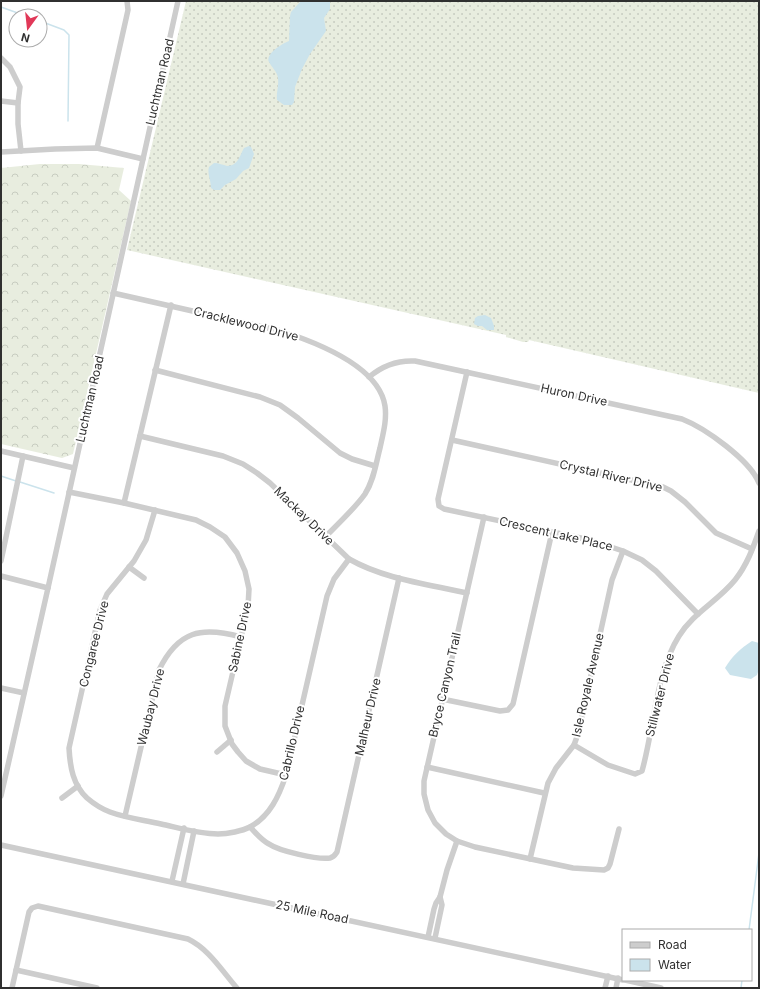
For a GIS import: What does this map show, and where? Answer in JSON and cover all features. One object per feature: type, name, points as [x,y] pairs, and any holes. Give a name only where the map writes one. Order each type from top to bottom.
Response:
[{"type":"street","points":[[97,148],[123,36],[128,10],[127,1]]},
{"type":"street","name":"Luchtman Road","points":[[1,796],[178,1]]},
{"type":"street","points":[[1,58],[10,67],[20,87],[18,124],[20,151]]},
{"type":"street","points":[[1,101],[18,103]]},
{"type":"street","points":[[1,152],[97,148],[143,159]]},
{"type":"street","name":"Cracklewood Drive","points":[[113,293],[281,331],[304,339],[343,357],[369,377],[380,390],[385,405],[386,420],[370,485],[365,495],[326,536]]},
{"type":"street","points":[[124,503],[171,305]]},
{"type":"street","name":"Huron Drive","points":[[369,377],[386,365],[403,361],[421,362],[687,421],[708,432],[723,444],[752,471],[759,483]]},
{"type":"street","points":[[155,370],[260,396],[280,405],[340,454],[375,466]]},
{"type":"street","points":[[452,440],[467,372]]},
{"type":"street","name":"Mackay Drive","points":[[140,436],[224,456],[243,464],[270,483],[348,559],[373,571],[467,593]]},
{"type":"street","name":"Crescent Lake Place","points":[[452,440],[438,499],[439,506],[444,509],[590,540],[623,551],[642,560],[656,571],[698,614]]},
{"type":"street","name":"Crystal River Drive","points":[[452,440],[663,487],[671,491],[684,502],[716,533],[752,549]]},
{"type":"street","points":[[1,451],[74,468]]},
{"type":"street","points":[[1,561],[23,456]]},
{"type":"street","name":"Sabine Drive","points":[[69,492],[196,520],[210,527],[224,537],[236,553],[245,571],[249,589],[248,607],[225,706],[225,726],[238,752],[246,761],[260,769],[286,775]]},
{"type":"street","name":"Congaree Drive","points":[[79,788],[69,761],[69,748],[100,610],[107,594],[134,561],[146,540],[155,510]]},
{"type":"street","name":"Bryce Canyon Trail","points":[[484,517],[457,630],[424,781],[424,794],[428,810],[435,823],[446,834],[457,841],[475,847],[573,868],[604,870],[608,868],[619,829]]},
{"type":"street","points":[[752,549],[759,531]]},
{"type":"street","points":[[442,699],[495,711],[508,710],[513,704],[552,532]]},
{"type":"street","name":"Stillwater Drive","points":[[574,745],[608,765],[630,773],[638,774],[642,771],[663,673],[672,649],[686,626],[735,580],[746,564],[752,549]]},
{"type":"street","name":"Isle Royale Avenue","points":[[530,859],[544,793],[552,774],[574,745],[580,726],[612,580],[623,551]]},
{"type":"street","name":"Cabrillo Drive","points":[[79,788],[87,798],[103,809],[125,816],[194,831],[218,834],[238,831],[250,827],[264,817],[274,804],[281,791],[286,775],[327,596],[334,579],[348,559]]},
{"type":"street","points":[[129,567],[144,578]]},
{"type":"street","points":[[1,576],[48,588]]},
{"type":"street","name":"Malheur Drive","points":[[250,827],[259,837],[275,848],[308,856],[329,858],[335,856],[399,578]]},
{"type":"street","name":"Waubay Drive","points":[[125,816],[159,670],[166,656],[177,644],[190,636],[205,632],[223,632],[241,637]]},
{"type":"street","points":[[1,688],[24,693]]},
{"type":"street","points":[[216,752],[231,740]]},
{"type":"street","points":[[427,767],[544,793]]},
{"type":"street","points":[[62,798],[79,788]]},
{"type":"street","points":[[172,881],[184,828]]},
{"type":"street","points":[[183,884],[194,831]]},
{"type":"street","points":[[428,937],[434,909],[440,897],[457,841]]},
{"type":"street","name":"25 Mile Road","points":[[1,844],[622,979]]},
{"type":"street","points":[[436,938],[442,904],[440,897]]},
{"type":"street","points":[[12,988],[29,912],[32,908],[38,906],[188,939],[197,944],[206,952],[237,988]]},
{"type":"street","points":[[16,970],[96,988]]},
{"type":"street","points":[[605,988],[608,976]]},
{"type":"street","points":[[616,988],[622,979]]},
{"type":"street","name":"25 Mile Road","points":[[631,981],[661,988]]},
{"type":"green space","points":[[186,1],[759,1],[759,393],[529,340],[528,342],[523,342],[506,337],[506,335],[127,250]]},
{"type":"green space","points":[[40,164],[79,164],[124,168],[119,190],[131,201],[73,454],[62,458],[1,444],[1,168]]},
{"type":"water","points":[[301,1],[330,1],[330,9],[324,18],[326,31],[310,54],[295,87],[294,102],[292,105],[284,105],[277,100],[278,78],[276,71],[268,59],[275,49],[289,41],[291,12]]},
{"type":"water","points":[[249,146],[254,154],[249,168],[243,171],[236,179],[225,185],[220,190],[214,190],[211,188],[208,172],[209,167],[214,163],[231,166],[238,160],[244,148]]},
{"type":"water","points":[[485,315],[491,318],[494,330],[487,330],[482,326],[474,324],[475,318]]},
{"type":"water","points":[[752,641],[759,643],[759,669],[757,675],[751,679],[730,675],[725,668],[744,646]]},
{"type":"waterway","points":[[1,7],[8,10]]},
{"type":"waterway","points":[[48,24],[64,30],[69,35],[68,121]]},
{"type":"waterway","points":[[1,476],[16,481]]},
{"type":"waterway","points":[[20,482],[54,493]]},
{"type":"waterway","points":[[749,929],[759,853]]},
{"type":"waterway","points":[[741,988],[742,981]]}]
